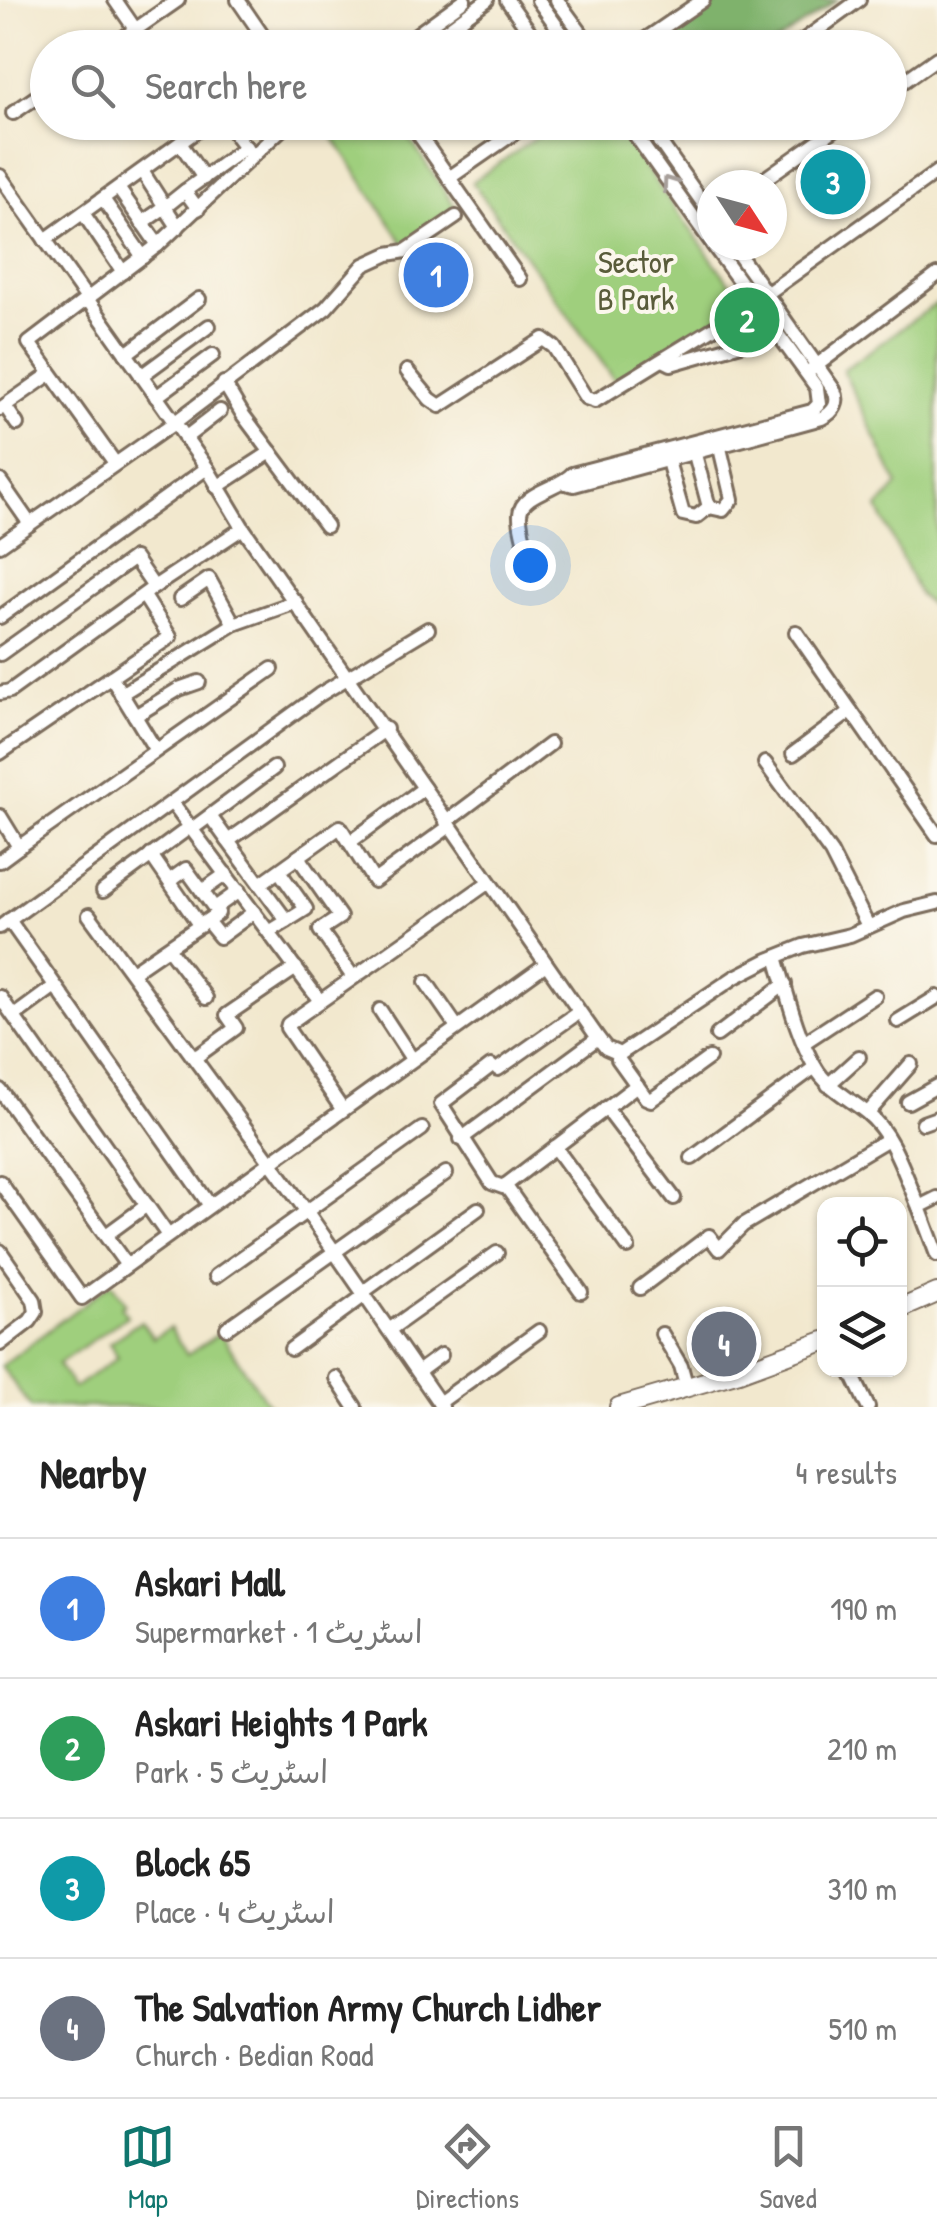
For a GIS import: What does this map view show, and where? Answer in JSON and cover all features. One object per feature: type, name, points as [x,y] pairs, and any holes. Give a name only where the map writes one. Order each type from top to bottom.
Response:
[{"type":"main road","points":[[907,1306],[937,1293]]},
{"type":"main road","points":[[620,1407],[817,1343]]},
{"type":"street","points":[[115,0],[135,29],[178,0]]},
{"type":"street","points":[[238,0],[259,30]]},
{"type":"street","points":[[423,30],[464,0]]},
{"type":"street","points":[[446,30],[487,0]]},
{"type":"street","points":[[507,0],[528,30]]},
{"type":"street","points":[[538,0],[559,30]]},
{"type":"street","points":[[557,0],[579,30]]},
{"type":"street","points":[[660,30],[702,0]]},
{"type":"street","points":[[817,30],[859,0]]},
{"type":"street","points":[[907,79],[937,58]]},
{"type":"street","points":[[14,113],[30,102]]},
{"type":"street","points":[[46,240],[184,140]]},
{"type":"street","points":[[240,140],[250,152]]},
{"type":"street","points":[[142,223],[266,140]]},
{"type":"street","points":[[423,140],[520,279]]},
{"type":"street","points":[[449,178],[504,140]]},
{"type":"street","points":[[639,140],[697,222]]},
{"type":"street","points":[[662,140],[659,142],[697,195]]},
{"type":"street","points":[[777,170],[820,140]]},
{"type":"street","points":[[180,143],[204,178]]},
{"type":"street","points":[[115,463],[30,344],[158,245],[250,152]]},
{"type":"street","points":[[142,171],[178,227]]},
{"type":"street","points":[[407,371],[440,406],[543,339],[550,342],[590,401],[665,360],[761,298],[937,172]]},
{"type":"street","points":[[0,176],[207,468],[243,528],[606,1048],[620,1054],[629,1051],[735,977],[776,957],[937,903]]},
{"type":"street","points":[[118,188],[158,245]]},
{"type":"street","points":[[185,191],[198,208]]},
{"type":"street","points":[[103,199],[143,257]]},
{"type":"street","points":[[84,212],[124,272]]},
{"type":"street","points":[[0,545],[174,423],[326,308],[364,265],[406,251],[456,217]]},
{"type":"street","points":[[528,556],[522,506],[565,483],[572,474],[694,449],[812,412],[820,401],[812,369],[761,298],[727,260]]},
{"type":"street","points":[[565,483],[574,485],[668,461],[694,449],[720,448],[822,418],[835,407],[836,395],[776,334],[740,260]]},
{"type":"street","points":[[812,369],[937,275]]},
{"type":"street","points":[[126,354],[198,299]]},
{"type":"street","points":[[141,376],[209,326]]},
{"type":"street","points":[[665,360],[671,364],[776,334]]},
{"type":"street","points":[[156,398],[213,354]]},
{"type":"street","points":[[17,424],[2,407],[50,374]]},
{"type":"street","points":[[224,382],[243,415],[326,526]]},
{"type":"street","points":[[820,401],[835,407]]},
{"type":"street","points":[[185,438],[220,411]]},
{"type":"street","points":[[668,461],[683,514],[696,517],[709,507],[723,510],[732,499],[720,448]]},
{"type":"street","points":[[694,449],[709,507]]},
{"type":"street","points":[[217,487],[271,452]]},
{"type":"street","points":[[0,617],[207,468]]},
{"type":"street","points":[[0,481],[30,524]]},
{"type":"street","points":[[0,693],[10,691],[243,528]]},
{"type":"street","points":[[0,654],[134,558],[170,637],[0,753]]},
{"type":"street","points":[[180,599],[209,579],[234,624]]},
{"type":"street","points":[[121,694],[234,624],[296,602]]},
{"type":"street","points":[[210,1204],[56,986],[4,923],[318,694],[428,629]]},
{"type":"street","points":[[796,632],[937,835]]},
{"type":"street","points":[[0,860],[272,669]]},
{"type":"street","points":[[112,677],[155,749]]},
{"type":"street","points":[[134,716],[179,689],[199,682]]},
{"type":"street","points":[[793,754],[851,711]]},
{"type":"street","points":[[228,841],[386,729]]},
{"type":"street","points":[[260,884],[340,828],[374,881],[550,744]]},
{"type":"street","points":[[765,763],[832,854],[868,926]]},
{"type":"street","points":[[103,891],[274,768]]},
{"type":"street","points":[[350,842],[424,788]]},
{"type":"street","points":[[172,803],[320,1000]]},
{"type":"street","points":[[0,816],[20,847]]},
{"type":"street","points":[[210,816],[287,921]]},
{"type":"street","points":[[151,855],[169,882],[207,918],[220,938],[254,912]]},
{"type":"street","points":[[298,857],[340,917],[320,930],[353,977]]},
{"type":"street","points":[[169,882],[186,869],[202,890],[207,918]]},
{"type":"street","points":[[268,932],[306,909],[279,871]]},
{"type":"street","points":[[202,890],[226,874]]},
{"type":"street","points":[[342,1109],[287,1028],[320,1000],[489,882]]},
{"type":"street","points":[[132,972],[238,892]]},
{"type":"street","points":[[89,915],[270,1160],[440,1405],[540,1331]]},
{"type":"street","points":[[168,948],[206,998]]},
{"type":"street","points":[[776,957],[815,1067],[828,1085],[868,1113],[888,1139],[937,1256]]},
{"type":"street","points":[[0,1182],[82,1298],[546,964]]},
{"type":"street","points":[[196,1057],[236,1028],[227,1016],[296,968]]},
{"type":"street","points":[[426,982],[457,1027]]},
{"type":"street","points":[[717,1035],[784,984]]},
{"type":"street","points":[[14,1016],[56,986]]},
{"type":"street","points":[[805,1042],[875,996]]},
{"type":"street","points":[[0,997],[167,1234]]},
{"type":"street","points":[[898,1021],[937,997]]},
{"type":"street","points":[[380,1010],[412,1059]]},
{"type":"street","points":[[580,1012],[440,1104],[492,1183],[505,1185],[581,1292]]},
{"type":"street","points":[[461,1140],[598,1038]]},
{"type":"street","points":[[620,1054],[618,1059],[651,1100],[709,1058]]},
{"type":"street","points":[[828,1085],[859,1057]]},
{"type":"street","points":[[868,1113],[910,1064]]},
{"type":"street","points":[[692,1158],[815,1067]]},
{"type":"street","points":[[505,1185],[637,1085]]},
{"type":"street","points":[[908,1102],[937,1086]]},
{"type":"street","points":[[0,1090],[126,1264]]},
{"type":"street","points":[[606,1108],[674,1198]]},
{"type":"street","points":[[216,1276],[422,1129]]},
{"type":"street","points":[[640,1288],[709,1236],[720,1249],[744,1225],[888,1139]]},
{"type":"street","points":[[555,1147],[628,1247]]},
{"type":"street","points":[[228,1328],[446,1173]]},
{"type":"street","points":[[919,1208],[937,1198]]},
{"type":"street","points":[[106,1235],[147,1206]]},
{"type":"street","points":[[291,1348],[478,1208]]},
{"type":"street","points":[[0,1251],[34,1300],[36,1312],[0,1344]]},
{"type":"street","points":[[389,1330],[497,1254]]},
{"type":"street","points":[[662,1334],[681,1366],[687,1388]]},
{"type":"street","points":[[418,1372],[441,1355]]},
{"type":"street","points":[[853,1377],[868,1407]]},
{"type":"street","points":[[336,1378],[355,1407]]},
{"type":"green space","points":[[722,0],[837,0],[794,30],[677,30]]},
{"type":"green space","points":[[335,140],[410,140],[458,211],[405,246]]},
{"type":"green space","name":"Sector B Park","points":[[533,140],[625,140],[697,238],[697,260],[713,260],[744,303],[617,383],[472,182]]},
{"type":"green space","points":[[937,303],[937,611],[919,595],[878,508],[898,485],[843,370]]},
{"type":"green space","points":[[111,1283],[125,1303],[121,1307],[127,1316],[58,1364],[74,1388],[118,1357],[109,1343],[141,1321],[153,1338],[170,1328],[187,1355],[220,1333],[270,1407],[31,1407],[1,1366]]},
{"type":"place","name":"Block 65","points":[[833,182]]},
{"type":"place","name":"Askari Mall","points":[[436,275]]},
{"type":"place","name":"Askari Heights 1 Park","points":[[747,320]]},
{"type":"place","name":"The Salvation Army Church Lidher","points":[[724,1344]]}]
